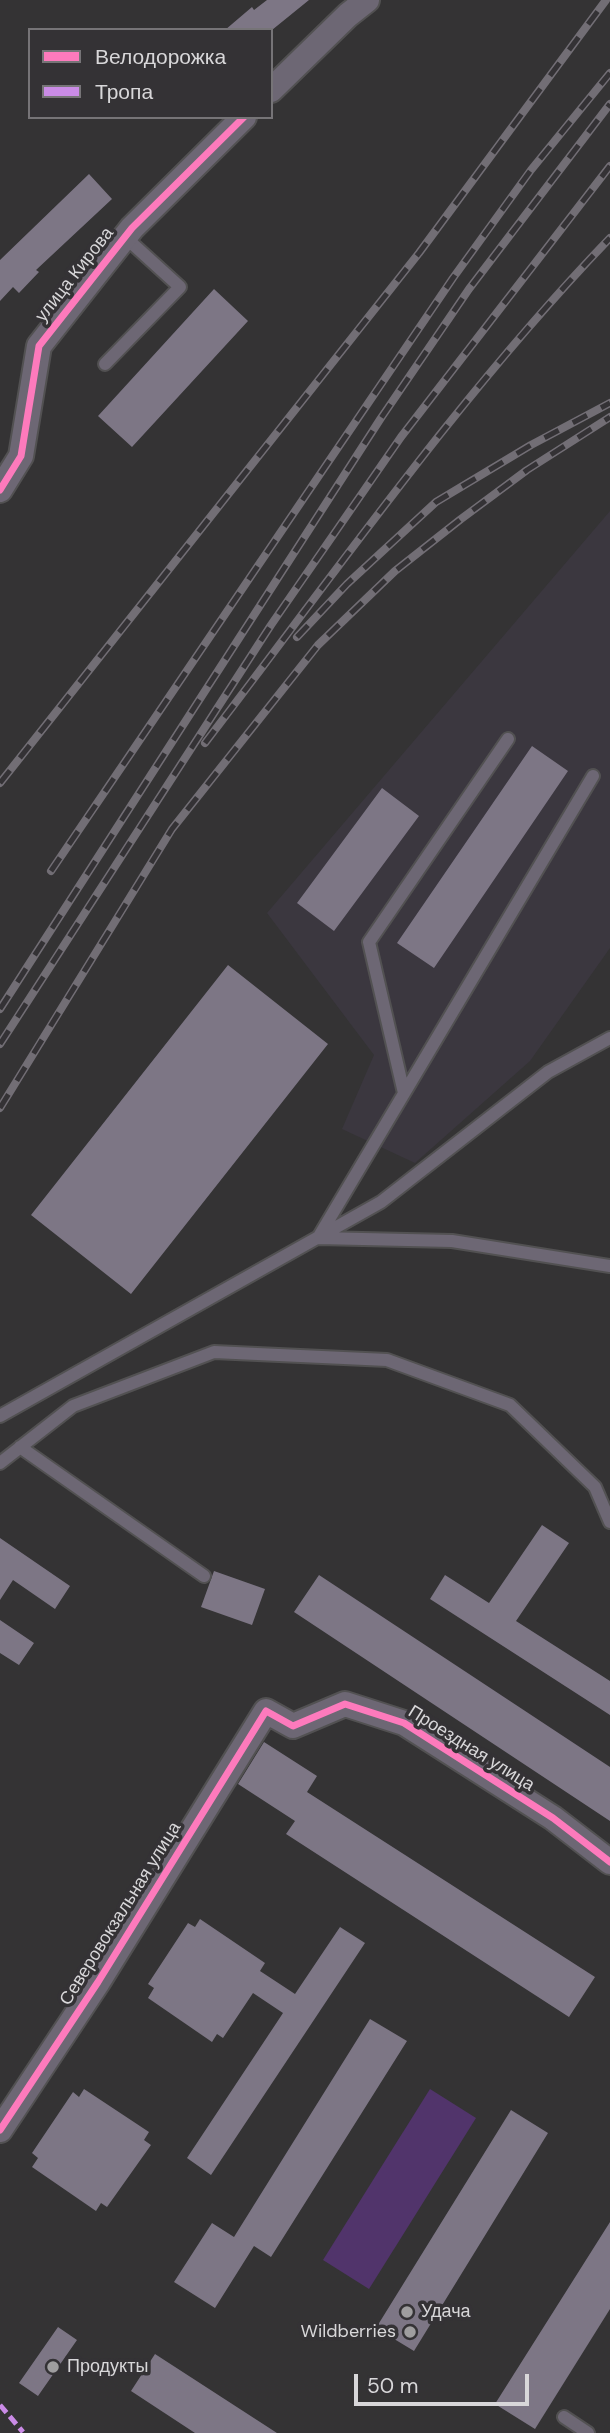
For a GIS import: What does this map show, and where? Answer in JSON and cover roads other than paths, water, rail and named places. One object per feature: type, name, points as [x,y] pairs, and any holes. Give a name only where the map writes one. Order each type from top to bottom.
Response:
[{"type":"street","points":[[273,88],[348,15],[368,0]]},
{"type":"street","name":"улица Кирова","points":[[0,490],[21,456],[39,346],[125,237],[242,119]]},
{"type":"street","name":"Проездная улица","points":[[266,1712],[293,1726],[345,1704],[404,1723],[553,1818],[610,1862]]},
{"type":"street","name":"Северовокзальная улица","points":[[0,2130],[98,1982],[266,1712]]},
{"type":"lane","points":[[105,364],[180,287],[125,237]]},
{"type":"lane","points":[[404,1093],[369,942],[508,739]]},
{"type":"lane","points":[[318,1238],[593,776]]},
{"type":"lane","points":[[0,1416],[381,1202],[548,1072],[610,1038]]},
{"type":"lane","points":[[318,1238],[452,1241],[610,1266]]},
{"type":"lane","points":[[0,1463],[73,1406],[214,1352],[387,1360],[510,1405],[595,1487],[610,1522]]},
{"type":"lane","points":[[20,1447],[204,1576]]},
{"type":"lane","points":[[564,2417],[588,2433]]},
{"type":"railway","points":[[0,783],[419,253],[606,0]]},
{"type":"railway","points":[[51,871],[453,278],[531,170],[610,73]]},
{"type":"railway","points":[[0,1009],[381,418],[469,289],[610,104]]},
{"type":"railway","points":[[0,1044],[271,625],[401,437],[610,166]]},
{"type":"railway","points":[[205,743],[451,421],[502,358],[610,238]]},
{"type":"railway","points":[[297,637],[347,584],[436,502],[531,445],[610,403]]},
{"type":"railway","points":[[0,1108],[172,829],[318,645],[395,571],[461,519],[527,470],[610,417]]},
{"type":"place","name":"Удача","points":[[407,2312]]},
{"type":"place","name":"Wildberries","points":[[410,2332]]},
{"type":"place","name":"Продукты","points":[[53,2367]]}]
